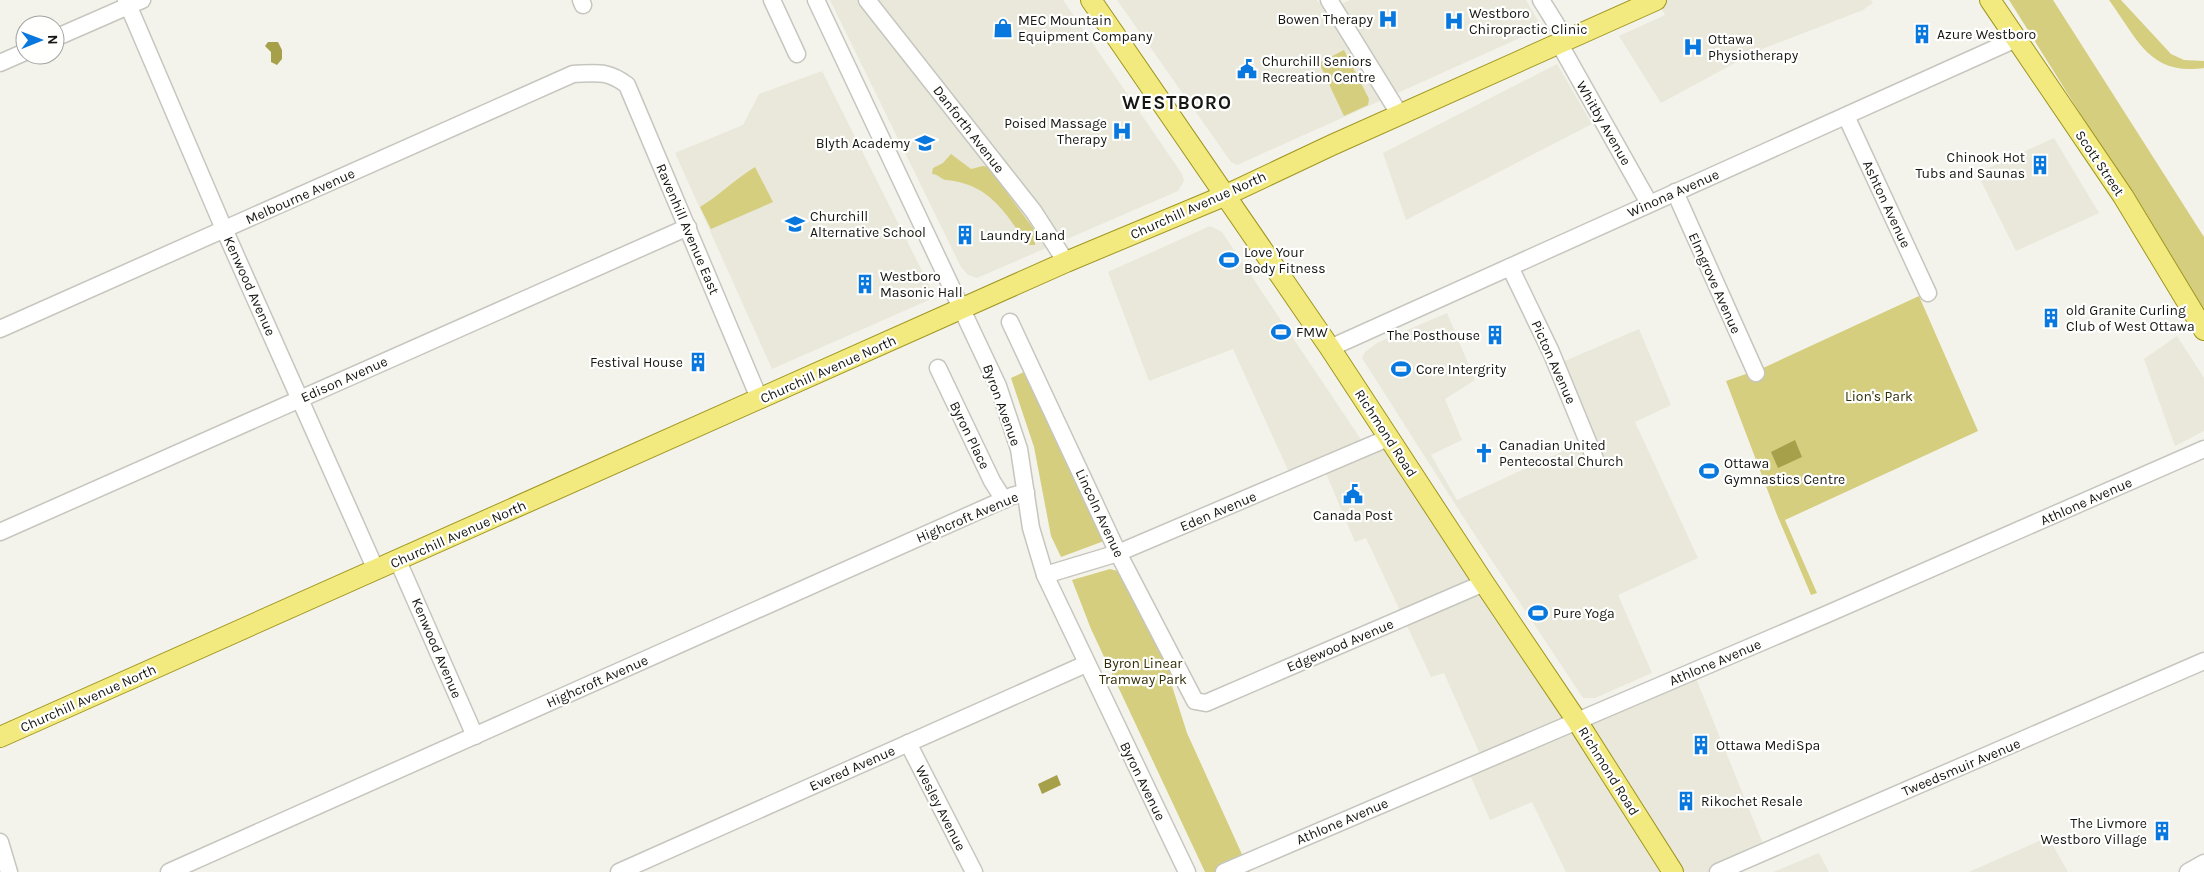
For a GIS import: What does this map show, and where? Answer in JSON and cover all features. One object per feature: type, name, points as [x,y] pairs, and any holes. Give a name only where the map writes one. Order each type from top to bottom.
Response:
[{"type":"main road","name":"Richmond Road","points":[[1091,0],[1330,348],[1577,721],[1673,872]]},
{"type":"main road","name":"Churchill Avenue North","points":[[0,737],[1066,262],[1224,196],[1656,0]]},
{"type":"main road","name":"Scott Street","points":[[1990,0],[2123,196],[2204,330]]},
{"type":"street","points":[[772,0],[797,54]]},
{"type":"street","name":"Byron Avenue","points":[[816,0],[998,386],[1013,427],[1031,528],[1045,575],[1187,872]]},
{"type":"street","name":"Danforth Avenue","points":[[867,0],[1034,212],[1066,262]]},
{"type":"street","points":[[1329,0],[1400,115]]},
{"type":"street","name":"Whitby Avenue","points":[[1541,0],[1649,202]]},
{"type":"street","points":[[65,33],[132,2]]},
{"type":"street","name":"Kenwood Avenue","points":[[132,2],[224,229],[376,570]]},
{"type":"street","name":"Winona Avenue","points":[[1330,348],[1649,202],[2016,39]]},
{"type":"street","points":[[0,63],[15,56]]},
{"type":"street","name":"Melbourne Avenue","points":[[0,329],[573,74],[603,72]]},
{"type":"street","name":"Ravenhill Avenue East","points":[[603,72],[615,76],[627,85],[759,398]]},
{"type":"street","name":"Ashton Avenue","points":[[1846,116],[1928,293]]},
{"type":"street","name":"Elmgrove Avenue","points":[[1675,192],[1756,373]]},
{"type":"street","name":"Edison Avenue","points":[[0,532],[688,227]]},
{"type":"street","name":"Picton Avenue","points":[[1510,267],[1551,352],[1595,459]]},
{"type":"street","name":"Lincoln Avenue","points":[[1010,322],[1118,553],[1194,701]]},
{"type":"street","name":"Byron Place","points":[[938,368],[992,481],[1004,500]]},
{"type":"street","name":"Eden Avenue","points":[[1045,575],[1118,553],[1388,438]]},
{"type":"street","name":"Athlone Avenue","points":[[1224,872],[1825,615],[2204,449]]},
{"type":"street","name":"Highcroft Avenue","points":[[169,872],[1004,500],[1026,492]]},
{"type":"street","name":"Kenwood Avenue","points":[[398,561],[475,736]]},
{"type":"street","name":"Edgewood Avenue","points":[[1194,701],[1206,703],[1484,583]]},
{"type":"street","name":"Tweedsmuir Avenue","points":[[1718,872],[2204,661]]},
{"type":"street","name":"Evered Avenue","points":[[619,872],[1086,664]]},
{"type":"street","name":"Wesley Avenue","points":[[908,744],[974,872]]},
{"type":"street","points":[[0,842],[9,872]]},
{"type":"street","points":[[2188,872],[2204,863]]},
{"type":"shaded area","points":[[830,0],[1063,0],[1182,174],[1184,181],[1178,191],[977,278],[968,275],[961,267]]},
{"type":"shaded area","points":[[1117,0],[1317,0],[1325,11],[1350,0],[1526,0],[1542,28],[1237,165],[1231,162]]},
{"type":"shaded area","points":[[1657,0],[1871,0],[1873,3],[1863,10],[1757,51],[1661,103],[1619,36],[1665,15]]},
{"type":"shaded area","points":[[268,42],[278,42],[282,50],[282,59],[277,65],[271,62],[271,52],[265,46]]},
{"type":"shaded area","points":[[1557,64],[1592,124],[1406,220],[1383,153]]},
{"type":"shaded area","name":"Churchill Alternative School","points":[[822,71],[932,291],[929,300],[772,369],[675,153],[743,125],[759,94]]},
{"type":"shaded area","points":[[2054,138],[2099,213],[2016,251],[1977,173]]},
{"type":"shaded area","points":[[1210,226],[1222,232],[1364,444],[1388,438],[1577,720],[1693,671],[1766,851],[1718,872],[1566,872],[1532,802],[1490,820],[1467,768],[1483,761],[1444,673],[1431,677],[1366,538],[1355,542],[1323,466],[1292,479],[1233,349],[1149,381],[1108,272]]},
{"type":"shaded area","points":[[1447,313],[1475,380],[1445,399],[1462,440],[1431,455],[1457,500],[1581,443],[1551,367],[1639,329],[1671,405],[1635,422],[1698,558],[1618,595],[1652,673],[1595,698],[1583,698],[1467,523],[1362,358],[1365,352],[1377,343]]},
{"type":"shaded area","points":[[2177,336],[2204,378],[2204,431],[2175,446],[2144,359]]},
{"type":"shaded area","points":[[1795,440],[1802,457],[1778,468],[1771,452]]},
{"type":"shaded area","points":[[1057,775],[1061,785],[1042,794],[1038,784]]},
{"type":"shaded area","points":[[2048,837],[2068,872],[1969,872],[1987,864]]},
{"type":"shaded area","points":[[1819,853],[1829,872],[1773,872]]},
{"type":"green space","points":[[2009,0],[2053,0],[2204,237],[2204,311]]},
{"type":"green space","points":[[2109,0],[2121,0],[2171,54],[2184,60],[2204,61],[2204,68],[2185,69],[2170,66],[2157,60],[2137,40]]},
{"type":"green space","points":[[1344,50],[1369,99],[1368,105],[1344,116],[1319,63]]},
{"type":"green space","points":[[951,154],[971,169],[983,166],[988,167],[1033,228],[1035,245],[1027,245],[1003,211],[985,193],[974,187],[932,174],[933,168],[943,163]]},
{"type":"green space","points":[[755,167],[773,202],[711,229],[700,207]]},
{"type":"green space","name":"Lion's Park","points":[[1919,296],[1978,431],[1785,520],[1817,593],[1811,595],[1777,515],[1726,381],[1763,368]]},
{"type":"green space","points":[[1028,370],[1104,541],[1061,557],[1051,536],[1034,447],[1011,378]]},
{"type":"green space","name":"Byron Linear Tramway Park","points":[[1110,569],[1118,571],[1183,682],[1172,686],[1187,733],[1250,872],[1205,872],[1091,629],[1072,580]]},
{"type":"place","name":"Bowen Therapy","points":[[1388,19]]},
{"type":"place","name":"Westboro Chiropractic Clinic","points":[[1454,21]]},
{"type":"place","name":"MEC Mountain Equipment Company","points":[[1003,28]]},
{"type":"place","name":"Azure Westboro","points":[[1922,34]]},
{"type":"place","name":"Ottawa Physiotherapy","points":[[1693,47]]},
{"type":"place","name":"Churchill Seniors Recreation Centre","points":[[1247,69]]},
{"type":"place","name":"Poised Massage Therapy","points":[[1122,131]]},
{"type":"place","name":"Blyth Academy","points":[[925,143]]},
{"type":"place","name":"Chinook Hot Tubs and Saunas","points":[[2040,165]]},
{"type":"place","name":"Churchill Alternative School","points":[[795,224]]},
{"type":"place","name":"Laundry Land","points":[[965,235]]},
{"type":"place","name":"Love Your Body Fitness","points":[[1229,260]]},
{"type":"place","name":"Westboro Masonic Hall","points":[[865,284]]},
{"type":"place","name":"old Granite Curling Club of West Ottawa","points":[[2051,318]]},
{"type":"place","name":"FMW","points":[[1281,332]]},
{"type":"place","name":"The Posthouse","points":[[1495,335]]},
{"type":"place","name":"Festival House","points":[[698,362]]},
{"type":"place","name":"Core Intergrity","points":[[1401,369]]},
{"type":"place","name":"Canadian United Pentecostal Church","points":[[1484,453]]},
{"type":"place","name":"Ottawa Gymnastics Centre","points":[[1709,471]]},
{"type":"place","name":"Canada Post","points":[[1353,494]]},
{"type":"place","name":"Pure Yoga","points":[[1538,613]]},
{"type":"place","name":"Ottawa MediSpa","points":[[1701,745]]},
{"type":"place","name":"Rikochet Resale","points":[[1686,801]]},
{"type":"place","name":"The Livmore Westboro Village","points":[[2162,831]]},
{"type":"district","name":"WESTBORO","points":[[1177,102]]}]
